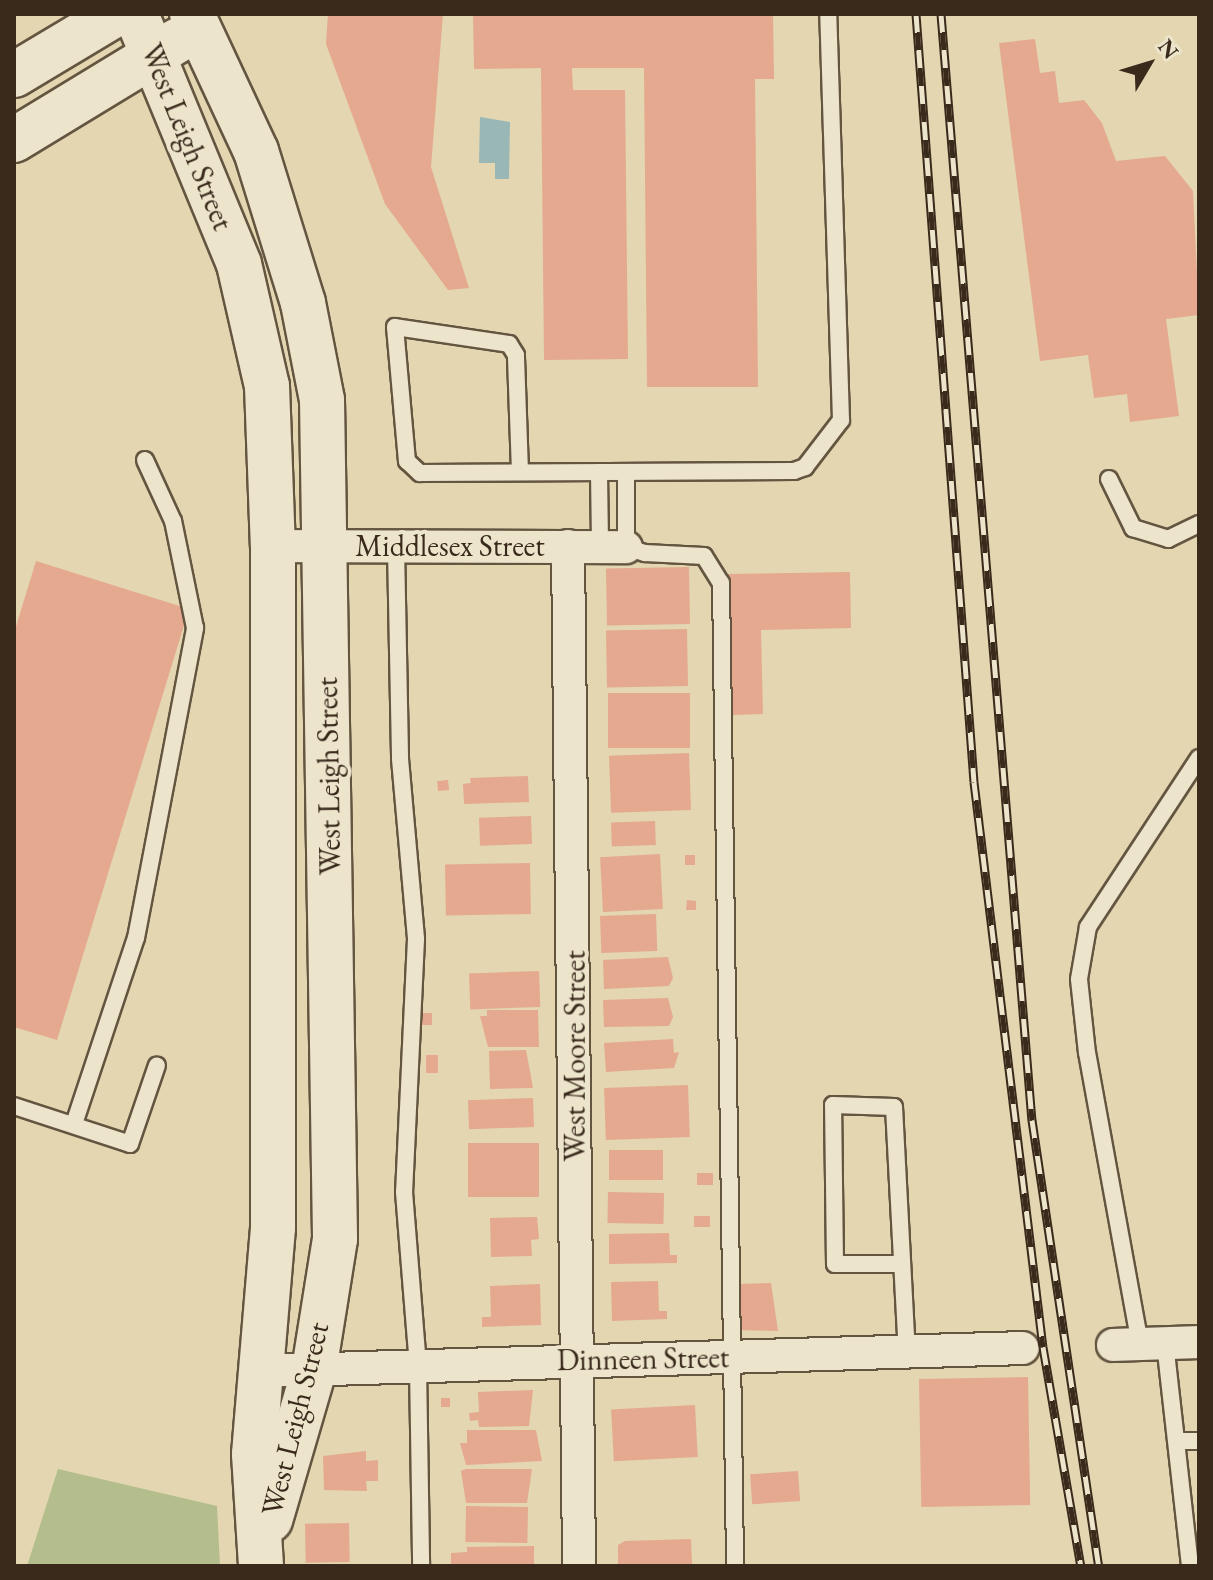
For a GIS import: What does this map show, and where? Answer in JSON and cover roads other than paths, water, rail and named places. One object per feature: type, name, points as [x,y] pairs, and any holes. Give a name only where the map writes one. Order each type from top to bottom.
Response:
[{"type":"street","points":[[14,75],[116,14]]},
{"type":"street","name":"West Leigh Street","points":[[136,14],[239,264],[267,386],[273,546],[273,1228],[254,1454],[261,1559]]},
{"type":"street","points":[[14,140],[154,55],[203,19]]},
{"type":"street","name":"West Leigh Street","points":[[203,19],[256,151],[303,303],[322,400],[335,1239],[314,1370],[261,1559]]},
{"type":"street","name":"Middlesex Street","points":[[273,546],[598,546]]},
{"type":"street","name":"West Moore Street","points":[[579,1566],[577,1360],[598,546]]},
{"type":"street","points":[[1139,1344],[1199,1342]]},
{"type":"street","name":"Dinneen Street","points":[[263,1371],[1023,1348]]},
{"type":"lane","points":[[520,472],[516,355],[509,344],[395,327],[407,461],[420,473],[794,471],[805,467],[841,420],[828,14]]},
{"type":"lane","points":[[74,1124],[136,938],[195,628],[173,521],[145,460]]},
{"type":"lane","points":[[598,546],[599,472]]},
{"type":"lane","points":[[598,546],[626,472]]},
{"type":"lane","points":[[1109,479],[1133,528],[1168,539],[1199,524]]},
{"type":"lane","points":[[598,546],[645,553],[704,556],[721,583],[735,1566]]},
{"type":"lane","points":[[396,547],[400,759],[416,939],[404,1192],[418,1366],[421,1566]]},
{"type":"lane","points":[[1190,1566],[1178,1441],[1139,1344],[1087,1053],[1079,979],[1088,927],[1199,758]]},
{"type":"lane","points":[[14,1106],[130,1144],[157,1065]]},
{"type":"lane","points":[[900,1264],[835,1264],[833,1105],[894,1107],[907,1351]]},
{"type":"lane","points":[[1178,1441],[1199,1441]]},
{"type":"water","points":[[480,117],[510,122],[509,179],[495,179],[495,163],[479,163]]},
{"type":"railway","points":[[916,14],[974,782],[1043,1347],[1081,1566]]},
{"type":"railway","points":[[941,14],[1032,1120],[1099,1566]]}]
